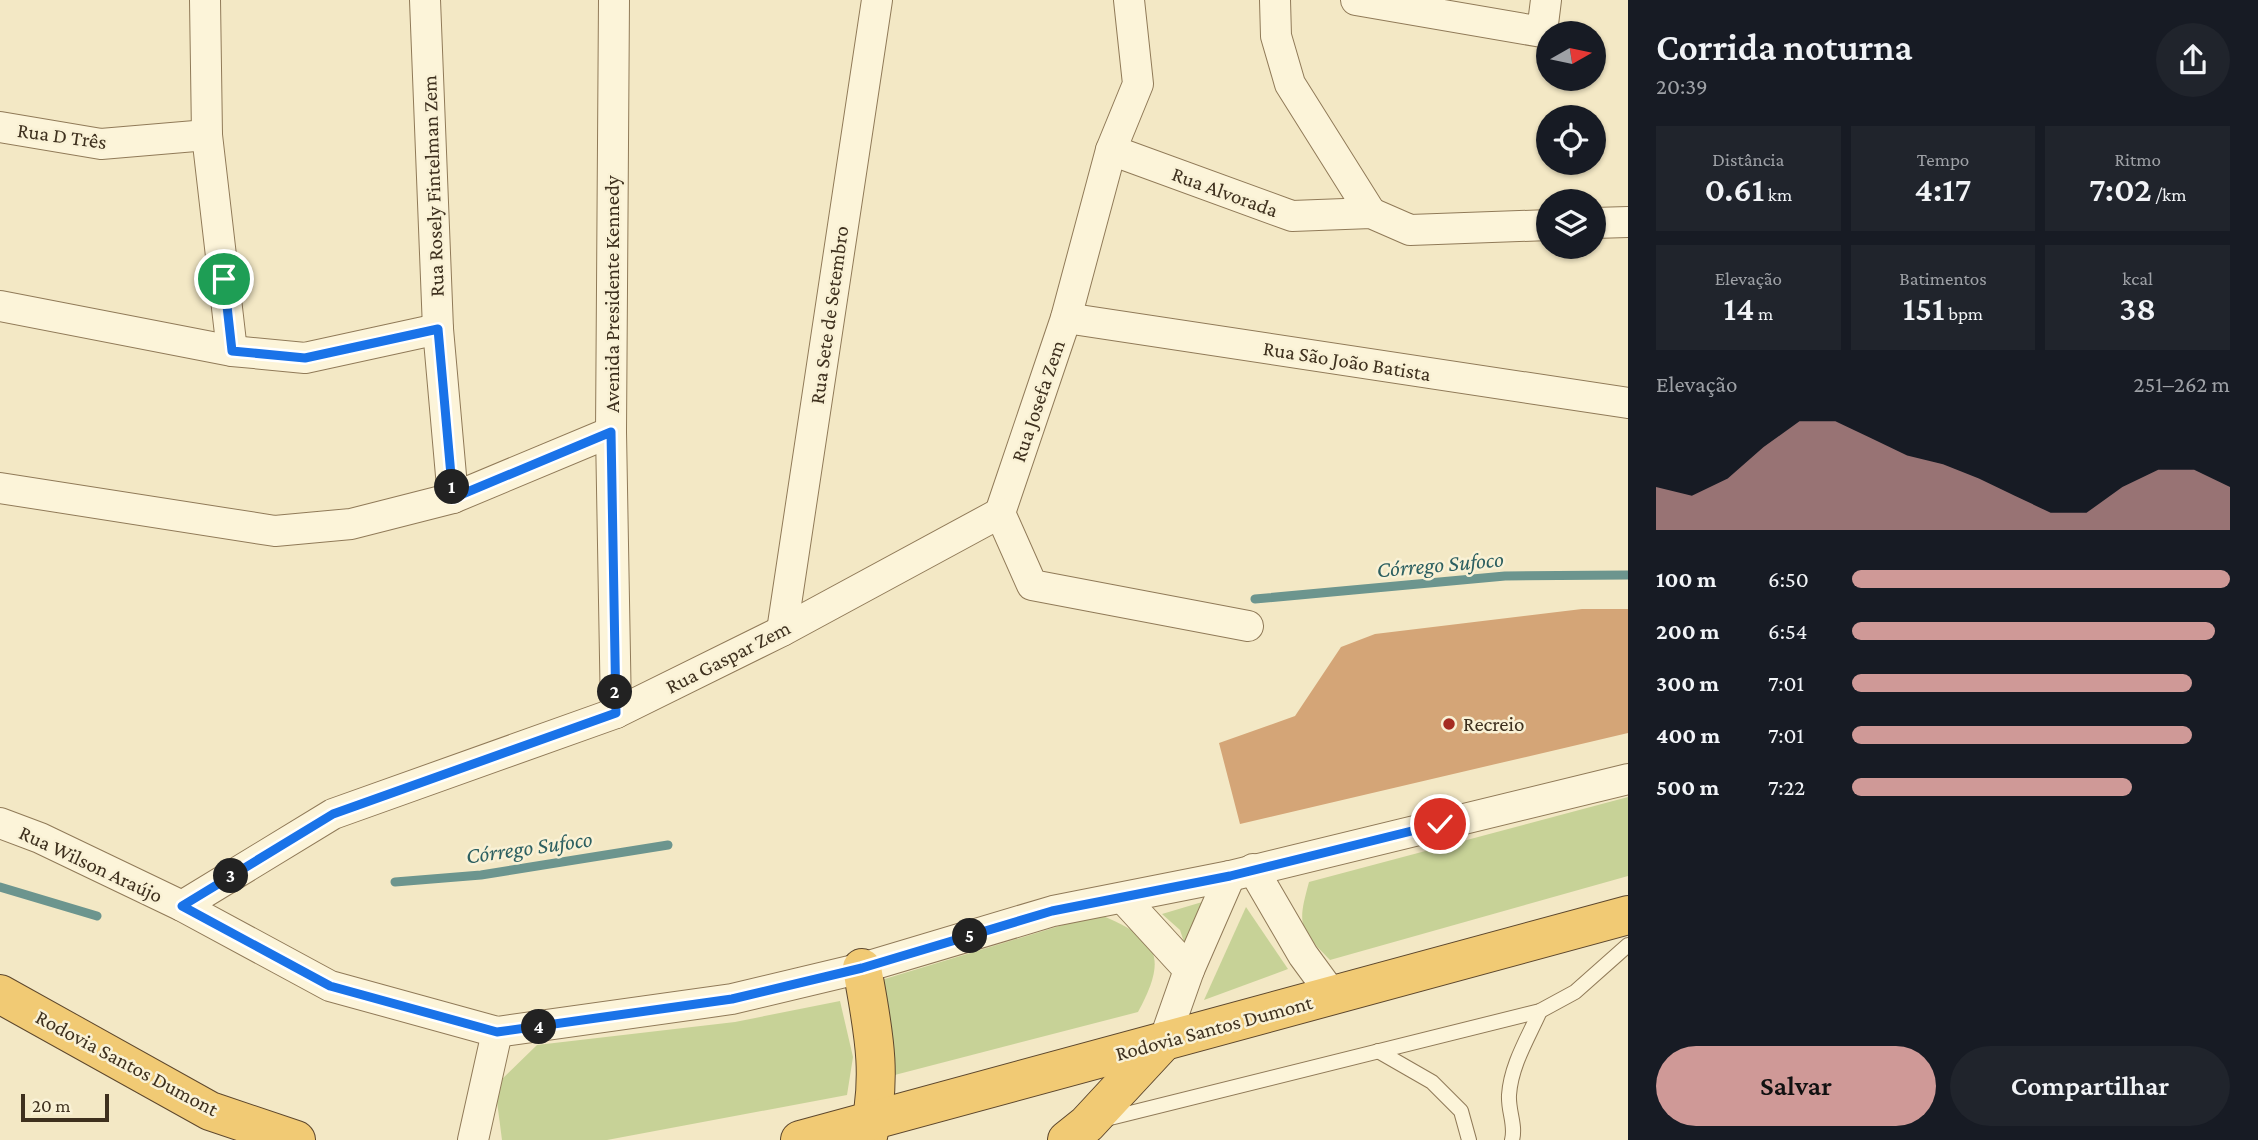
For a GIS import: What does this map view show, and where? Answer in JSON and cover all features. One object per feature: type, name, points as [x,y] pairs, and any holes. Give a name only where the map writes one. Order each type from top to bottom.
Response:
[{"type":"highway","name":"Rodovia Santos Dumont","points":[[800,1140],[869,1130],[1164,1041],[1628,915]]},
{"type":"highway","points":[[862,968],[877,1048],[869,1130]]},
{"type":"highway","name":"Rodovia Santos Dumont","points":[[0,994],[210,1111],[296,1140]]},
{"type":"highway","points":[[1077,1132],[1164,1041]]},
{"type":"street","points":[[205,0],[207,135],[232,351]]},
{"type":"street","name":"Rua Rosely Fintelman Zem","points":[[425,0],[438,329],[453,498]]},
{"type":"street","name":"Avenida Presidente Kennedy","points":[[614,0],[611,432],[616,713]]},
{"type":"street","name":"Rua Sete de Setembro","points":[[782,631],[877,0]]},
{"type":"street","name":"Rua Josefa Zem","points":[[1000,513],[1066,318],[1111,150],[1138,84],[1129,0]]},
{"type":"street","points":[[1275,0],[1276,36],[1290,84],[1371,213]]},
{"type":"street","points":[[1356,0],[1542,32],[1546,0]]},
{"type":"street","name":"Rua D Três","points":[[0,127],[101,144],[207,135]]},
{"type":"street","name":"Rua Alvorada","points":[[1111,150],[1292,216],[1371,213],[1410,230],[1536,225]]},
{"type":"street","points":[[1606,223],[1628,222]]},
{"type":"street","points":[[0,306],[232,351],[305,358],[438,329]]},
{"type":"street","name":"Rua São João Batista","points":[[1066,318],[1628,403]]},
{"type":"street","points":[[0,488],[275,531],[351,524],[453,498],[611,432]]},
{"type":"street","points":[[1000,513],[1032,584],[1248,626]]},
{"type":"street","name":"Rua Gaspar Zem","points":[[182,906],[333,814],[616,713],[782,631],[1000,513]]},
{"type":"street","points":[[473,1140],[497,1032],[732,999],[862,968],[1052,911],[1241,873],[1628,779]]},
{"type":"street","name":"Rua Wilson Araújo","points":[[0,823],[40,838],[182,906],[330,986],[497,1032]]},
{"type":"street","points":[[1164,1041],[1189,970],[1241,873]]},
{"type":"street","points":[[1241,873],[1334,996]]},
{"type":"street","points":[[1123,898],[1189,970]]},
{"type":"lane","points":[[1077,1132],[1378,1051],[1540,1011],[1575,992],[1628,944]]},
{"type":"lane","points":[[1512,1140],[1514,1132],[1508,1097],[1516,1063],[1540,1011]]},
{"type":"lane","points":[[1378,1051],[1432,1082],[1461,1111],[1469,1140]]},
{"type":"green space","points":[[1628,797],[1628,876],[1330,960],[1303,926],[1303,908],[1309,882]]},
{"type":"green space","points":[[1209,900],[1185,945],[1180,930],[1162,914]]},
{"type":"green space","points":[[1246,907],[1288,969],[1204,1000]]},
{"type":"green space","points":[[1103,916],[1137,934],[1153,953],[1153,978],[1138,1012],[887,1077],[878,981],[1066,924]]},
{"type":"green space","points":[[840,1001],[853,1057],[847,1095],[607,1140],[502,1140],[495,1086],[537,1045],[735,1022]]},
{"type":"building","name":"Recreio","points":[[1582,609],[1628,609],[1628,733],[1240,824],[1219,743],[1295,716],[1341,647],[1375,634]]},
{"type":"waterway","name":"Córrego Sufoco","points":[[1255,599],[1505,576],[1628,575]]},
{"type":"waterway","name":"Córrego Sufoco","points":[[395,882],[481,875],[668,845]]},
{"type":"waterway","name":"Córrego Sufoco","points":[[0,887],[97,916]]},
{"type":"place","name":"Recreio","points":[[1449,724]]},
{"type":"route","points":[[224,279],[232,351],[305,358],[438,329],[453,498],[611,432],[616,713],[333,814],[182,906],[330,986],[497,1032],[595,1021],[732,999],[862,968],[1052,911],[1230,876],[1440,824]]}]
